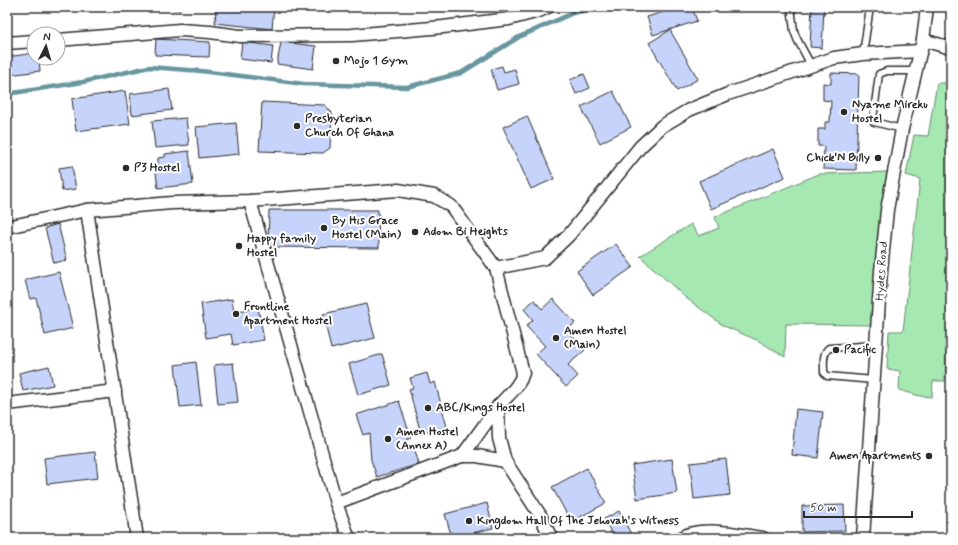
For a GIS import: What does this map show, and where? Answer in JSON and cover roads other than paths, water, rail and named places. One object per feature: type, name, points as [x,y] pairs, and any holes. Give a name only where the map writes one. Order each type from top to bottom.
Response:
[{"type":"street","points":[[66,39],[180,30],[240,36],[352,35],[443,27],[509,19],[532,14],[548,7]]},
{"type":"street","name":"Hydes Road","points":[[863,538],[886,210],[902,129],[922,45],[927,7]]},
{"type":"street","points":[[7,44],[26,42]]},
{"type":"street","points":[[496,268],[546,258],[569,235],[640,147],[662,126],[689,110],[728,94],[834,58],[922,45],[951,48]]},
{"type":"street","points":[[7,227],[87,210],[172,203],[250,201],[398,190],[434,196],[451,206],[496,268],[523,373],[522,379],[511,394],[498,406],[462,456]]},
{"type":"street","points":[[250,201],[336,503],[350,538]]},
{"type":"street","points":[[87,210],[137,538]]},
{"type":"street","points":[[7,404],[114,391]]},
{"type":"street","points":[[498,406],[499,438],[505,461],[540,515],[551,538]]},
{"type":"street","points":[[336,503],[462,456],[477,456],[505,461]]},
{"type":"street","points":[[680,538],[686,534],[706,531],[763,538]]},
{"type":"lane","points":[[791,7],[794,31],[811,65]]},
{"type":"lane","points":[[863,54],[870,7]]},
{"type":"lane","points":[[902,129],[874,122],[873,119],[879,74],[887,71],[916,71]]},
{"type":"lane","points":[[874,380],[827,376],[824,372],[824,355],[829,348],[877,345]]},
{"type":"waterway","points":[[7,94],[83,82],[149,67],[201,71],[304,84],[407,87],[461,73],[519,37],[573,13],[599,7]]},
{"type":"place","name":"Mojo 1 Gym","points":[[336,61]]},
{"type":"place","name":"Nyame Mireku Hostel","points":[[844,112]]},
{"type":"place","name":"Presbyterian Church Of Ghana","points":[[297,126]]},
{"type":"place","name":"Chick'N Billy","points":[[878,158]]},
{"type":"place","name":"P3 Hostel","points":[[126,168]]},
{"type":"place","name":"By His Grace Hostel (Main)","points":[[324,228]]},
{"type":"place","name":"Adom Bi Heights","points":[[415,232]]},
{"type":"place","name":"Happy family Hostel","points":[[239,246]]},
{"type":"place","name":"Frontline Apartment Hostel","points":[[236,314]]},
{"type":"place","name":"Amen Hostel (Main)","points":[[556,338]]},
{"type":"place","name":"Pacific","points":[[836,350]]},
{"type":"place","name":"ABC/Kings Hostel","points":[[428,408]]},
{"type":"place","name":"Amen Hostel (Annex A)","points":[[388,439]]},
{"type":"place","name":"Amen Apartments","points":[[929,456]]},
{"type":"place","name":"Kingdom Hall Of The Jehovah's Witness","points":[[469,521]]}]
